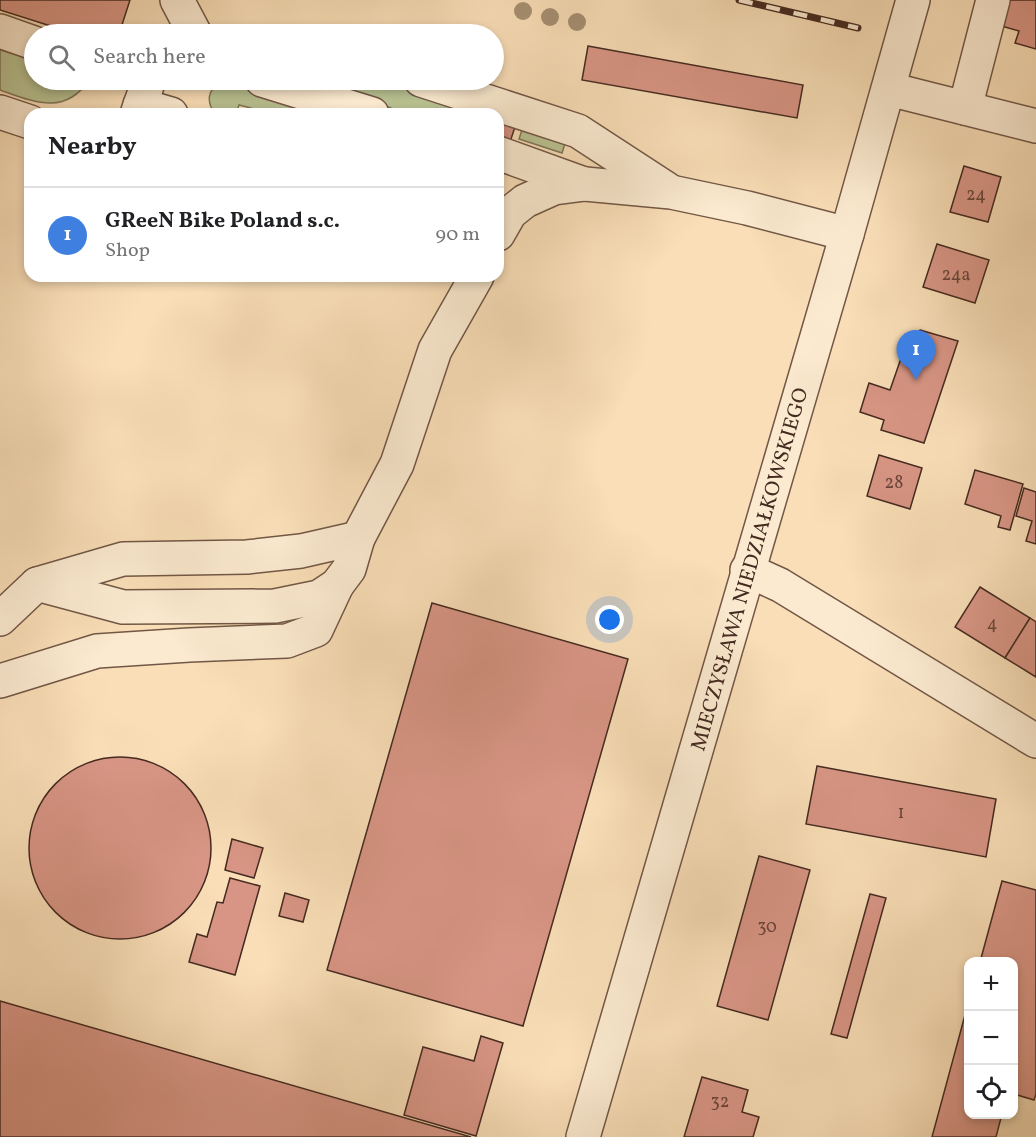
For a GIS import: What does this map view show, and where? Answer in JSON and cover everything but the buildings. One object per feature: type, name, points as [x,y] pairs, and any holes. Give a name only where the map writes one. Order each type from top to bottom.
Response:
[{"type":"street","points":[[177,0],[190,24]]},
{"type":"street","name":"MIECZYSŁAWA NIEDZIAŁKOWSKIEGO","points":[[583,1137],[847,234],[913,0]]},
{"type":"street","points":[[965,108],[993,0]]},
{"type":"street","points":[[0,31],[24,39]]},
{"type":"street","points":[[889,89],[1036,126]]},
{"type":"street","points":[[294,90],[353,108]]},
{"type":"street","points":[[452,90],[578,131],[671,192]]},
{"type":"street","points":[[144,92],[164,108]]},
{"type":"street","points":[[0,112],[24,120]]},
{"type":"street","points":[[504,155],[585,184]]},
{"type":"street","points":[[504,217],[525,201],[554,188],[585,184],[671,192],[747,208],[847,234]]},
{"type":"street","points":[[0,681],[96,651],[286,642],[316,630],[337,585],[349,569],[358,538],[397,464],[435,350],[468,282]]},
{"type":"street","points":[[0,619],[37,584],[123,559],[247,558],[301,551],[358,538]]},
{"type":"street","points":[[747,570],[780,585],[1036,741]]},
{"type":"street","points":[[37,584],[123,607],[275,606],[319,597],[337,585]]},
{"type":"green space","points":[[0,50],[24,57],[24,90],[81,90],[70,98],[48,103],[37,102],[0,90]]},
{"type":"green space","points":[[212,90],[258,90],[318,108],[251,108],[239,105],[238,108],[212,108],[209,101]]},
{"type":"green space","points":[[337,90],[414,90],[474,108],[391,108]]},
{"type":"green space","points":[[522,130],[543,136],[567,137],[562,153],[519,139]]},
{"type":"railway","points":[[739,0],[858,28]]},
{"type":"place","name":"GReeN Bike Poland s.c.","points":[[916,380]]}]
